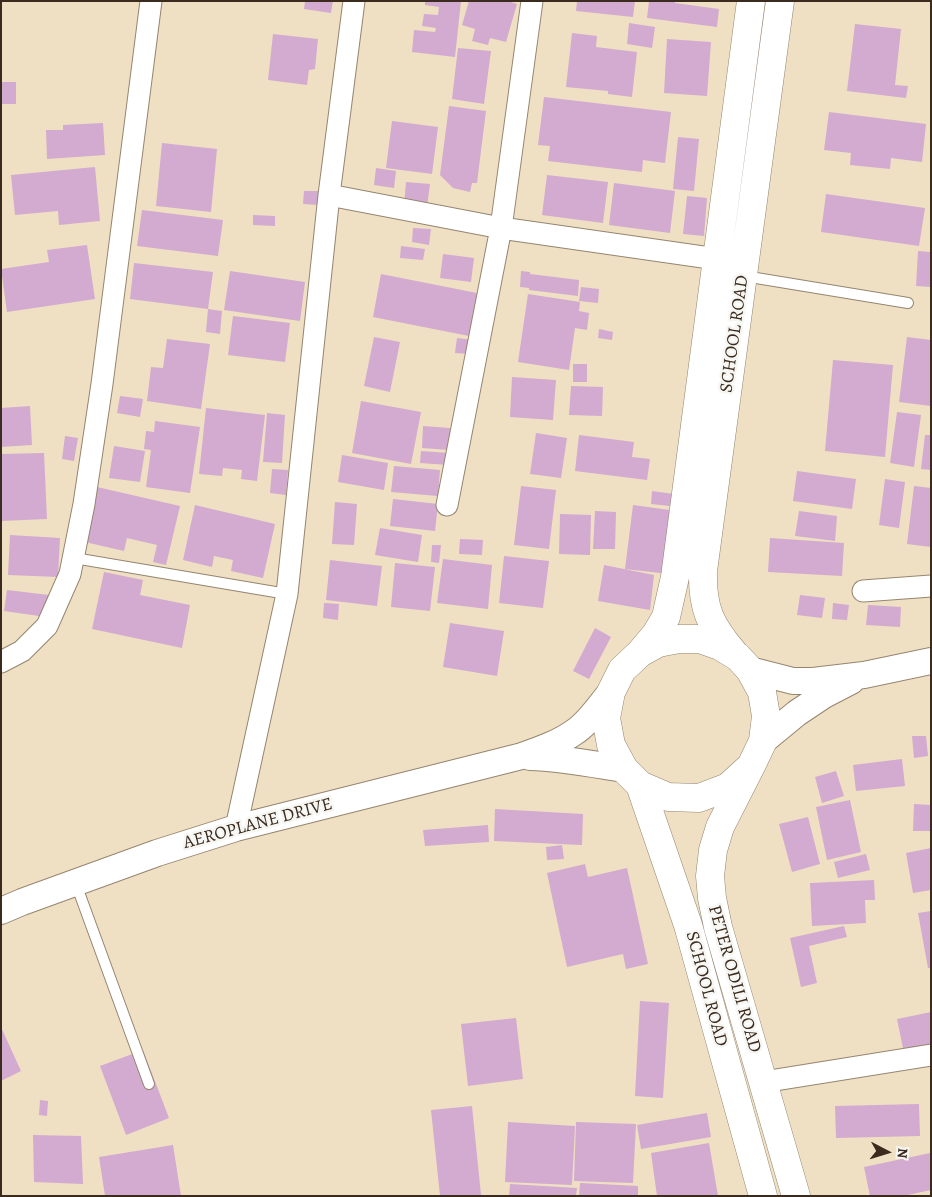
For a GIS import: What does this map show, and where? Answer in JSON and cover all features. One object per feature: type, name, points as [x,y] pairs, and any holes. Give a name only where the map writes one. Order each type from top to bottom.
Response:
[{"type":"main road","name":"SCHOOL ROAD","points":[[640,653],[656,634],[666,617],[672,591],[751,1]]},
{"type":"main road","name":"SCHOOL ROAD","points":[[744,664],[720,636],[712,622],[705,606],[702,588],[704,561],[780,1]]},
{"type":"main road","points":[[679,638],[700,639],[720,646],[744,664],[762,692],[766,716],[763,741],[750,766],[728,787],[699,798],[668,797],[632,777],[611,745],[606,718],[611,692],[622,670],[640,653],[658,643],[679,638]]},
{"type":"main road","name":"PETER ODILI ROAD","points":[[750,766],[720,827],[713,850],[710,876],[712,898],[718,927],[796,1196]]},
{"type":"main road","name":"SCHOOL ROAD","points":[[632,777],[688,925],[762,1196]]},
{"type":"street","points":[[1,662],[22,651],[47,626],[70,574],[84,504],[102,384],[151,1]]},
{"type":"street","points":[[236,828],[287,594],[329,194],[354,1]]},
{"type":"street","points":[[447,505],[501,228],[532,1]]},
{"type":"street","points":[[329,194],[501,228],[717,259]]},
{"type":"street","points":[[863,592],[931,586]]},
{"type":"street","points":[[744,664],[793,681],[813,681],[864,675],[931,660]]},
{"type":"street","points":[[763,741],[824,695],[864,675]]},
{"type":"street","points":[[522,756],[574,733],[611,692]]},
{"type":"street","points":[[522,756],[552,757],[581,761],[632,777]]},
{"type":"street","name":"AEROPLANE DRIVE","points":[[1,911],[157,853],[236,828],[522,756]]},
{"type":"street","points":[[763,1082],[931,1055]]},
{"type":"lane","points":[[743,276],[908,304]]},
{"type":"lane","points":[[80,559],[287,594]]},
{"type":"lane","points":[[76,883],[149,1084]]},
{"type":"building","points":[[305,1],[333,1],[331,13],[304,9]]},
{"type":"building","points":[[425,1],[461,1],[455,57],[412,52],[414,30],[435,32],[436,28],[422,26],[424,14],[438,15],[439,7],[425,5]]},
{"type":"building","points":[[469,1],[508,1],[517,4],[506,42],[490,38],[488,45],[472,41],[475,29],[462,25]]},
{"type":"building","points":[[577,1],[635,1],[633,17],[576,11]]},
{"type":"building","points":[[649,1],[675,1],[675,3],[719,9],[717,27],[647,18]]},
{"type":"building","points":[[629,23],[655,27],[652,48],[627,44]]},
{"type":"building","points":[[855,24],[901,29],[895,85],[908,86],[906,98],[847,91]]},
{"type":"building","points":[[572,33],[597,36],[596,47],[637,52],[632,97],[608,94],[608,91],[566,87]]},
{"type":"building","points":[[273,34],[318,39],[315,69],[309,70],[307,85],[268,80]]},
{"type":"building","points":[[667,39],[711,42],[707,96],[664,93]]},
{"type":"building","points":[[458,48],[491,51],[484,104],[452,99]]},
{"type":"building","points":[[1,82],[16,82],[16,104],[1,104]]},
{"type":"building","points":[[544,97],[671,112],[665,163],[643,160],[642,172],[548,161],[550,146],[538,145]]},
{"type":"building","points":[[449,106],[486,111],[477,183],[472,183],[470,192],[453,188],[440,175]]},
{"type":"building","points":[[829,112],[926,124],[922,162],[891,158],[890,169],[850,165],[851,153],[824,150]]},
{"type":"building","points":[[392,121],[438,127],[432,174],[386,168]]},
{"type":"building","points":[[103,123],[105,155],[47,159],[46,130],[63,130],[63,125]]},
{"type":"building","points":[[678,137],[699,139],[694,191],[673,189]]},
{"type":"building","points":[[162,143],[217,149],[211,212],[156,206]]},
{"type":"building","points":[[95,167],[100,221],[59,225],[58,211],[15,215],[11,175]]},
{"type":"building","points":[[376,168],[396,171],[394,188],[374,185]]},
{"type":"building","points":[[547,175],[608,182],[603,223],[542,215]]},
{"type":"building","points":[[406,182],[430,184],[427,207],[404,205]]},
{"type":"building","points":[[614,183],[675,191],[670,233],[609,225]]},
{"type":"building","points":[[304,191],[319,191],[319,205],[303,204]]},
{"type":"building","points":[[826,194],[925,208],[919,246],[821,232]]},
{"type":"building","points":[[687,196],[707,198],[704,236],[683,234]]},
{"type":"building","points":[[142,210],[223,220],[218,256],[137,246]]},
{"type":"building","points":[[253,215],[275,216],[275,226],[253,225]]},
{"type":"building","points":[[413,228],[431,229],[429,245],[412,242]]},
{"type":"building","points":[[87,245],[95,299],[7,312],[1,269],[49,262],[47,250]]},
{"type":"building","points":[[401,246],[425,249],[423,260],[400,258]]},
{"type":"building","points":[[918,251],[931,252],[931,287],[916,286]]},
{"type":"building","points":[[443,254],[474,258],[471,282],[440,278]]},
{"type":"building","points":[[134,263],[213,272],[208,309],[130,299]]},
{"type":"building","points":[[230,271],[305,282],[300,321],[224,310]]},
{"type":"building","points":[[521,271],[530,272],[530,274],[579,280],[578,296],[529,290],[529,288],[520,287]]},
{"type":"building","points":[[381,274],[477,293],[469,336],[373,317]]},
{"type":"building","points":[[581,287],[599,289],[598,303],[579,301]]},
{"type":"building","points":[[528,294],[580,302],[579,311],[589,313],[587,330],[575,328],[569,370],[518,362]]},
{"type":"building","points":[[208,309],[222,311],[220,334],[206,332]]},
{"type":"building","points":[[233,316],[290,323],[285,362],[228,355]]},
{"type":"building","points":[[599,329],[613,332],[612,340],[598,338]]},
{"type":"building","points":[[374,337],[400,342],[390,392],[364,386]]},
{"type":"building","points":[[907,337],[931,340],[931,406],[899,402]]},
{"type":"building","points":[[457,338],[473,340],[471,354],[455,353]]},
{"type":"building","points":[[167,339],[210,344],[201,409],[147,401],[151,367],[163,368]]},
{"type":"building","points":[[833,360],[893,365],[885,457],[825,451]]},
{"type":"building","points":[[573,364],[587,364],[587,382],[573,382]]},
{"type":"building","points":[[512,377],[556,380],[553,420],[510,417]]},
{"type":"building","points":[[571,386],[603,387],[602,416],[569,415]]},
{"type":"building","points":[[120,396],[143,399],[140,417],[117,413]]},
{"type":"building","points":[[361,401],[421,412],[411,464],[352,453]]},
{"type":"building","points":[[30,406],[32,445],[1,447],[1,408]]},
{"type":"building","points":[[206,408],[265,415],[257,481],[241,479],[242,470],[223,468],[222,476],[199,474]]},
{"type":"building","points":[[897,412],[921,415],[914,467],[890,463]]},
{"type":"building","points":[[267,413],[285,415],[282,463],[263,462]]},
{"type":"building","points":[[155,421],[200,427],[190,493],[146,487],[151,450],[144,449],[146,431],[154,432]]},
{"type":"building","points":[[423,426],[450,428],[449,450],[422,448]]},
{"type":"building","points":[[536,433],[567,438],[561,478],[530,474]]},
{"type":"building","points":[[579,435],[634,442],[632,457],[650,459],[647,480],[575,471]]},
{"type":"building","points":[[925,435],[931,435],[931,470],[921,469]]},
{"type":"building","points":[[65,436],[78,438],[74,461],[62,459]]},
{"type":"building","points":[[114,446],[145,451],[140,482],[109,478]]},
{"type":"building","points":[[421,451],[450,453],[449,465],[420,463]]},
{"type":"building","points":[[44,453],[47,519],[1,521],[1,454]]},
{"type":"building","points":[[342,455],[388,463],[384,490],[338,482]]},
{"type":"building","points":[[394,466],[440,470],[438,496],[391,492]]},
{"type":"building","points":[[272,469],[288,470],[286,495],[270,493]]},
{"type":"building","points":[[797,471],[856,479],[852,509],[793,501]]},
{"type":"building","points":[[885,479],[905,482],[899,528],[879,525]]},
{"type":"building","points":[[521,486],[556,490],[549,549],[514,545]]},
{"type":"building","points":[[914,486],[931,488],[931,547],[907,544]]},
{"type":"building","points":[[97,487],[180,506],[166,565],[153,562],[157,545],[127,538],[124,551],[85,542]]},
{"type":"building","points":[[652,491],[681,495],[679,507],[651,504]]},
{"type":"building","points":[[393,499],[438,504],[435,531],[390,526]]},
{"type":"building","points":[[335,502],[357,504],[354,545],[332,544]]},
{"type":"building","points":[[195,505],[275,524],[263,578],[231,571],[233,560],[214,556],[212,567],[183,560]]},
{"type":"building","points":[[633,505],[677,511],[669,574],[625,569]]},
{"type":"building","points":[[595,511],[616,512],[615,549],[593,549]]},
{"type":"building","points":[[799,511],[837,516],[835,541],[795,536]]},
{"type":"building","points":[[560,514],[591,515],[590,555],[559,554]]},
{"type":"building","points":[[380,528],[422,535],[418,562],[375,555]]},
{"type":"building","points":[[10,535],[60,538],[58,577],[8,575]]},
{"type":"building","points":[[770,538],[844,543],[842,576],[768,572]]},
{"type":"building","points":[[460,539],[483,540],[482,555],[459,554]]},
{"type":"building","points":[[432,545],[441,545],[439,563],[431,562]]},
{"type":"building","points":[[504,556],[549,561],[543,608],[499,603]]},
{"type":"building","points":[[443,559],[492,565],[488,609],[437,603]]},
{"type":"building","points":[[330,560],[382,566],[377,606],[326,600]]},
{"type":"building","points":[[395,563],[435,567],[430,611],[391,607]]},
{"type":"building","points":[[604,565],[654,575],[650,610],[598,601]]},
{"type":"building","points":[[104,572],[143,580],[140,595],[190,605],[182,648],[92,629]]},
{"type":"building","points":[[7,590],[49,595],[46,617],[4,611]]},
{"type":"building","points":[[800,595],[825,598],[822,618],[797,615]]},
{"type":"building","points":[[324,603],[339,604],[338,620],[323,618]]},
{"type":"building","points":[[833,603],[849,605],[847,620],[832,619]]},
{"type":"building","points":[[868,605],[901,607],[900,627],[866,625]]},
{"type":"building","points":[[450,623],[504,631],[497,676],[443,667]]},
{"type":"building","points":[[595,628],[611,637],[589,679],[573,671]]},
{"type":"building","points":[[912,736],[926,736],[928,756],[914,758]]},
{"type":"building","points":[[902,759],[905,786],[856,791],[853,765]]},
{"type":"building","points":[[836,771],[844,796],[822,803],[815,777]]},
{"type":"building","points":[[850,800],[861,852],[827,860],[816,807]]},
{"type":"building","points":[[914,804],[931,805],[931,831],[913,831]]},
{"type":"building","points":[[495,809],[583,814],[582,845],[494,841]]},
{"type":"building","points":[[808,817],[820,864],[792,872],[779,824]]},
{"type":"building","points":[[488,825],[489,842],[425,846],[423,830]]},
{"type":"building","points":[[562,845],[564,859],[547,860],[546,847]]},
{"type":"building","points":[[931,848],[931,890],[913,893],[906,853]]},
{"type":"building","points":[[866,854],[870,870],[838,878],[834,862]]},
{"type":"building","points":[[585,864],[588,877],[627,868],[648,964],[626,969],[623,954],[567,967],[547,873]]},
{"type":"building","points":[[874,880],[875,900],[865,900],[866,923],[812,926],[810,883]]},
{"type":"building","points":[[931,911],[931,968],[928,968],[918,913]]},
{"type":"building","points":[[844,926],[847,937],[809,946],[817,983],[801,987],[790,938]]},
{"type":"building","points":[[640,1001],[669,1003],[663,1098],[635,1096]]},
{"type":"building","points":[[931,1012],[931,1053],[905,1058],[897,1019]]},
{"type":"building","points":[[516,1018],[523,1079],[468,1086],[461,1024]]},
{"type":"building","points":[[1,1027],[21,1071],[1,1081]]},
{"type":"building","points":[[143,1050],[169,1118],[126,1135],[100,1066]]},
{"type":"building","points":[[40,1100],[48,1101],[47,1116],[39,1115]]},
{"type":"building","points":[[919,1104],[920,1136],[836,1138],[835,1106]]},
{"type":"building","points":[[472,1106],[481,1195],[440,1196],[431,1110]]},
{"type":"building","points":[[707,1113],[711,1137],[641,1149],[637,1125]]},
{"type":"building","points":[[508,1122],[575,1126],[572,1185],[505,1182]]},
{"type":"building","points":[[576,1122],[636,1124],[633,1183],[574,1181]]},
{"type":"building","points":[[33,1135],[81,1136],[83,1184],[34,1182]]},
{"type":"building","points":[[709,1143],[718,1196],[657,1196],[651,1153]]},
{"type":"building","points":[[173,1145],[181,1196],[105,1196],[99,1157]]},
{"type":"building","points":[[930,1153],[931,1190],[903,1196],[870,1196],[864,1167]]},
{"type":"building","points":[[580,1183],[638,1186],[638,1196],[579,1196]]},
{"type":"building","points":[[510,1184],[577,1188],[576,1196],[509,1196]]}]
